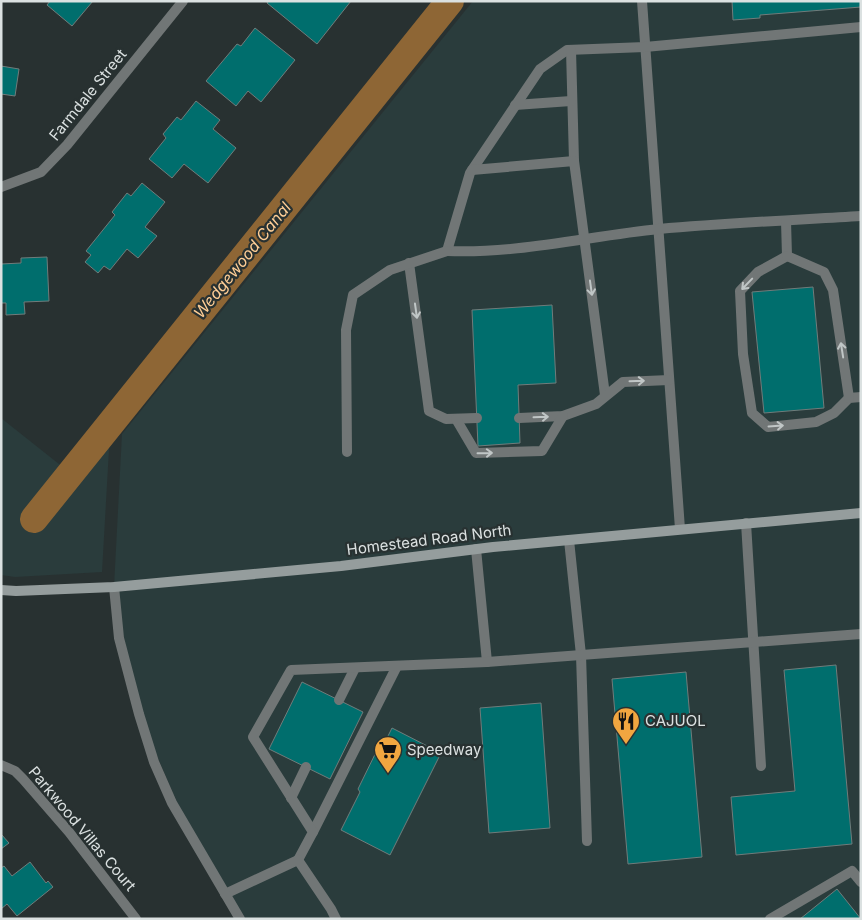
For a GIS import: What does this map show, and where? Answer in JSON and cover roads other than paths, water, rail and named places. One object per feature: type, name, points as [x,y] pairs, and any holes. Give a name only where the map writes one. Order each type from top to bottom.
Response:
[{"type":"main road","name":"Homestead Road North","points":[[1,590],[114,587],[341,566],[476,549],[568,540],[861,514]]},
{"type":"street","name":"Farmdale Street","points":[[1,187],[40,172],[67,145],[183,1]]},
{"type":"street","points":[[642,1],[680,530]]},
{"type":"street","points":[[447,251],[472,170],[540,69],[567,50],[645,47],[861,27]]},
{"type":"street","points":[[571,50],[574,161],[605,395]]},
{"type":"street","points":[[515,105],[571,101]]},
{"type":"street","points":[[472,170],[574,161]]},
{"type":"street","points":[[348,452],[346,330],[353,296],[390,270],[447,251],[474,252],[658,230],[861,216]]},
{"type":"street","points":[[786,221],[787,256]]},
{"type":"street","points":[[787,256],[824,272],[832,290],[849,398]]},
{"type":"street","points":[[787,256],[758,272],[740,291],[743,354],[752,413],[768,427],[816,422],[834,413],[849,398],[861,397]]},
{"type":"street","points":[[409,263],[429,411],[446,419],[477,418]]},
{"type":"street","points":[[519,418],[563,416],[596,404],[622,382],[669,380]]},
{"type":"street","points":[[456,419],[476,453],[542,452],[563,416]]},
{"type":"street","points":[[746,523],[760,766]]},
{"type":"street","points":[[568,540],[582,655],[587,841]]},
{"type":"street","points":[[476,549],[487,662]]},
{"type":"street","points":[[114,587],[119,638],[154,762],[172,803],[240,919]]},
{"type":"street","points":[[313,832],[253,736],[291,670],[487,662],[861,634]]},
{"type":"street","points":[[226,894],[298,860],[397,666]]},
{"type":"street","points":[[339,700],[355,668]]},
{"type":"street","name":"Parkwood Villas Court","points":[[1,765],[15,771],[69,832],[136,919]]},
{"type":"street","points":[[291,798],[306,767]]},
{"type":"street","points":[[298,860],[336,919]]},
{"type":"street","points":[[770,919],[852,872],[861,882]]},
{"type":"waterway","name":"Wedgewood Canal","points":[[34,519],[450,1]]},
{"type":"place","name":"CAJUOL","points":[[626,745]]},
{"type":"place","name":"Speedway","points":[[388,774]]}]
